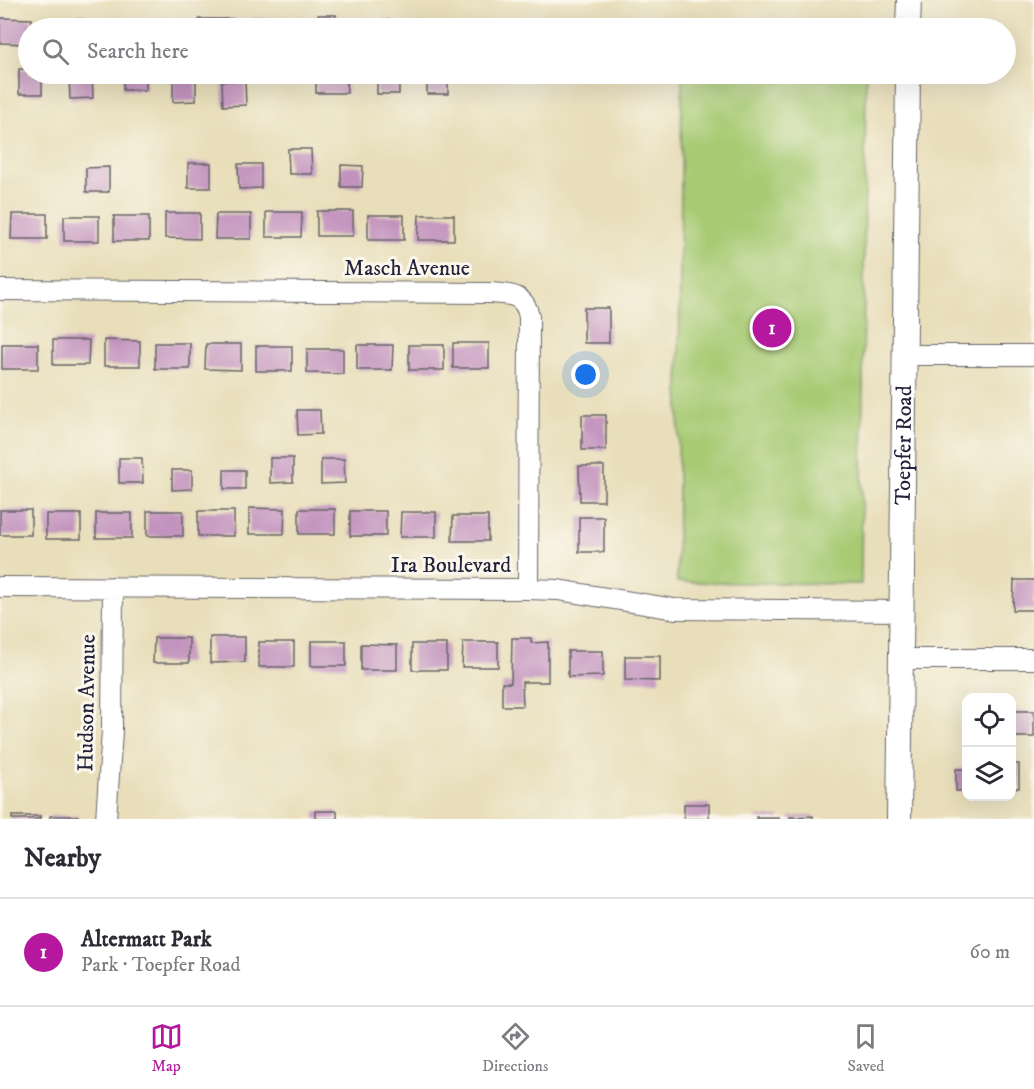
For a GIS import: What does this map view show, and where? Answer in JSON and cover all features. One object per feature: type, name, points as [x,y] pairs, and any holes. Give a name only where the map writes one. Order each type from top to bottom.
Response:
[{"type":"street","points":[[908,18],[909,0]]},
{"type":"street","name":"Toepfer Road","points":[[899,819],[908,84]]},
{"type":"street","name":"Masch Avenue","points":[[0,290],[489,292],[510,294],[518,298],[524,303],[529,317],[528,589]]},
{"type":"street","points":[[905,355],[1034,355]]},
{"type":"street","name":"Ira Boulevard","points":[[0,587],[528,589],[558,590],[675,609],[901,611]]},
{"type":"street","name":"Hudson Avenue","points":[[106,819],[112,731],[113,587]]},
{"type":"street","points":[[901,659],[1034,659]]},
{"type":"green space","points":[[682,84],[866,84],[861,584],[677,582]]},
{"type":"building","points":[[318,15],[336,15],[336,18],[300,18],[318,17]]},
{"type":"building","points":[[0,18],[18,19],[18,44],[0,43]]},
{"type":"building","points":[[19,84],[42,84],[42,94],[19,94]]},
{"type":"building","points":[[69,84],[92,84],[93,98],[70,99]]},
{"type":"building","points":[[123,84],[146,84],[146,90],[123,90]]},
{"type":"building","points":[[173,84],[196,84],[196,101],[173,102]]},
{"type":"building","points":[[222,84],[245,84],[246,105],[223,106]]},
{"type":"building","points":[[316,84],[347,84],[347,93],[316,93]]},
{"type":"building","points":[[377,84],[399,84],[399,94],[377,94]]},
{"type":"building","points":[[427,84],[448,84],[448,94],[427,94]]},
{"type":"building","points":[[288,149],[311,149],[312,174],[289,174]]},
{"type":"building","points":[[188,163],[211,163],[211,188],[188,188]]},
{"type":"building","points":[[238,164],[261,164],[261,188],[239,189]]},
{"type":"building","points":[[341,165],[363,166],[362,187],[341,187]]},
{"type":"building","points":[[109,167],[109,192],[86,192],[86,168]]},
{"type":"building","points":[[317,211],[353,211],[353,236],[317,236]]},
{"type":"building","points":[[266,212],[302,212],[301,237],[266,237]]},
{"type":"building","points":[[165,213],[200,213],[200,239],[165,238]]},
{"type":"building","points":[[12,214],[47,214],[47,239],[11,239]]},
{"type":"building","points":[[216,214],[251,214],[251,239],[215,239]]},
{"type":"building","points":[[368,215],[404,215],[404,240],[368,240]]},
{"type":"building","points":[[419,215],[454,215],[454,240],[418,240]]},
{"type":"building","points":[[64,216],[99,216],[99,241],[64,241]]},
{"type":"building","points":[[114,216],[149,216],[149,241],[114,241]]},
{"type":"building","points":[[584,308],[609,308],[609,343],[584,343]]},
{"type":"building","points":[[53,340],[89,340],[88,365],[53,365]]},
{"type":"building","points":[[104,340],[140,341],[140,366],[104,366]]},
{"type":"building","points":[[155,343],[190,343],[190,369],[155,369]]},
{"type":"building","points":[[453,343],[489,343],[489,368],[453,368]]},
{"type":"building","points":[[2,344],[38,344],[38,369],[2,369]]},
{"type":"building","points":[[206,344],[241,344],[241,370],[205,369]]},
{"type":"building","points":[[357,345],[393,345],[392,370],[357,370]]},
{"type":"building","points":[[409,345],[444,345],[444,370],[409,370]]},
{"type":"building","points":[[256,346],[292,346],[292,371],[256,371]]},
{"type":"building","points":[[307,349],[343,349],[343,374],[307,373]]},
{"type":"building","points":[[297,410],[320,410],[321,434],[298,435]]},
{"type":"building","points":[[582,415],[606,415],[606,450],[582,450]]},
{"type":"building","points":[[119,458],[142,458],[143,483],[119,483]]},
{"type":"building","points":[[270,458],[293,458],[293,482],[270,483]]},
{"type":"building","points":[[321,459],[344,459],[345,483],[321,484]]},
{"type":"building","points":[[579,466],[604,466],[604,501],[580,501]]},
{"type":"building","points":[[172,470],[192,470],[192,489],[172,490]]},
{"type":"building","points":[[224,470],[245,470],[245,489],[224,489]]},
{"type":"building","points":[[249,508],[285,509],[284,534],[249,534]]},
{"type":"building","points":[[299,509],[335,509],[335,534],[299,534]]},
{"type":"building","points":[[0,510],[31,510],[31,535],[0,535]]},
{"type":"building","points":[[147,511],[183,511],[183,536],[147,536]]},
{"type":"building","points":[[198,511],[234,511],[234,536],[198,536]]},
{"type":"building","points":[[350,511],[386,511],[386,536],[350,536]]},
{"type":"building","points":[[401,512],[436,512],[436,537],[400,537]]},
{"type":"building","points":[[96,513],[132,513],[132,538],[96,538]]},
{"type":"building","points":[[46,514],[81,514],[81,539],[46,539]]},
{"type":"building","points":[[453,516],[488,516],[488,541],[452,541]]},
{"type":"building","points":[[579,517],[604,517],[604,552],[579,552]]},
{"type":"building","points":[[1014,580],[1034,580],[1034,610],[1013,610]]},
{"type":"building","points":[[210,637],[245,637],[245,662],[210,663]]},
{"type":"building","points":[[154,638],[189,638],[189,663],[153,663]]},
{"type":"building","points":[[512,638],[531,638],[531,643],[548,642],[548,682],[522,682],[523,706],[502,706],[502,683],[511,683]]},
{"type":"building","points":[[311,641],[346,641],[346,666],[311,666]]},
{"type":"building","points":[[259,642],[294,642],[294,667],[259,667]]},
{"type":"building","points":[[463,642],[498,642],[498,667],[462,667]]},
{"type":"building","points":[[361,644],[397,645],[397,670],[361,670]]},
{"type":"building","points":[[412,644],[447,644],[447,670],[412,670]]},
{"type":"building","points":[[568,651],[603,651],[603,676],[568,677]]},
{"type":"building","points":[[625,656],[660,656],[660,681],[625,680]]},
{"type":"building","points":[[1016,711],[1034,711],[1034,737],[1016,737]]},
{"type":"building","points":[[1016,764],[1019,764],[1019,788],[1016,788]]},
{"type":"building","points":[[956,769],[962,769],[962,791],[956,791]]},
{"type":"building","points":[[684,804],[709,804],[709,819],[684,819]]},
{"type":"building","points":[[315,811],[337,811],[337,819],[315,819]]},
{"type":"building","points":[[12,816],[40,816],[40,819],[12,819]]},
{"type":"building","points":[[50,816],[78,816],[78,819],[50,819]]},
{"type":"building","points":[[813,816],[813,819],[790,819],[790,817]]},
{"type":"building","points":[[756,817],[779,817],[779,819],[756,819]]},
{"type":"place","name":"Altermatt Park","points":[[772,328]]}]
